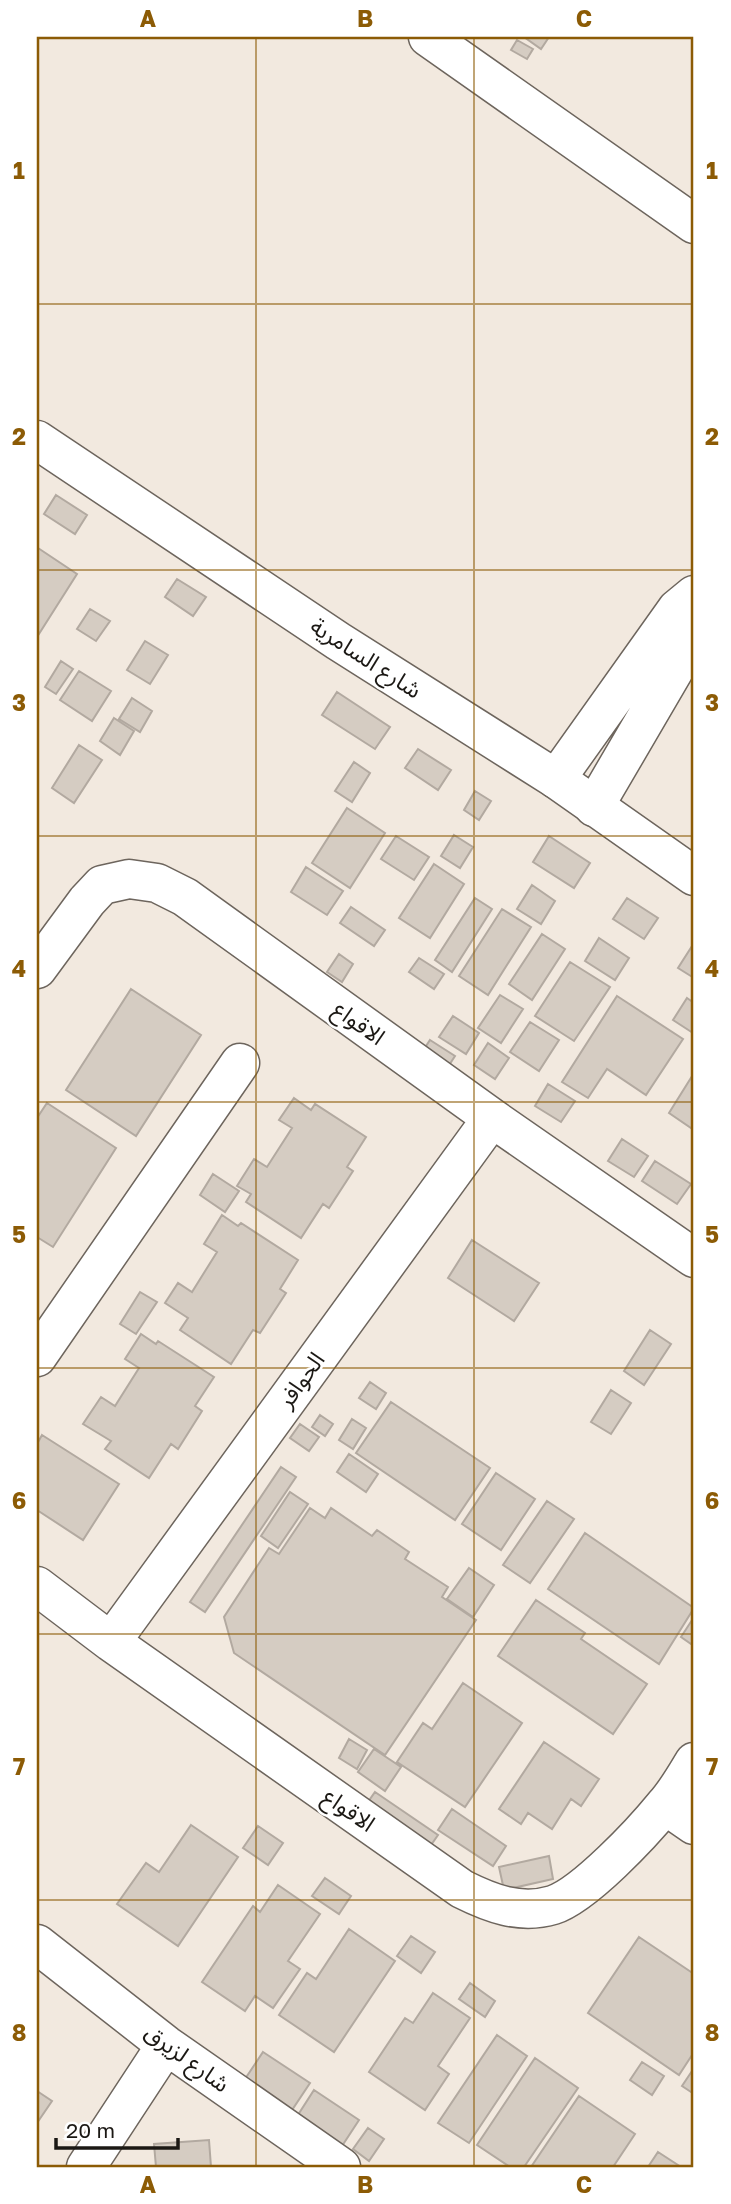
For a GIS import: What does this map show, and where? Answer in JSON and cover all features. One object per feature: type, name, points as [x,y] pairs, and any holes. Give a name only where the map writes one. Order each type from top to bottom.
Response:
[{"type":"street","points":[[428,37],[694,224]]},
{"type":"street","name":"شارع السامرية","points":[[37,440],[338,641],[556,779],[694,876]]},
{"type":"street","points":[[556,779],[677,610],[694,595]]},
{"type":"street","points":[[594,807],[694,636]]},
{"type":"street","name":"الاقواع","points":[[37,969],[102,885],[129,879],[158,883],[185,897],[492,1118],[694,1258]]},
{"type":"street","points":[[37,1357],[240,1063]]},
{"type":"street","name":"الحوافر","points":[[111,1642],[492,1118]]},
{"type":"street","name":"الاقواع","points":[[37,1586],[111,1642],[461,1889],[493,1905],[523,1909],[553,1905],[583,1890],[680,1815],[694,1762]]},
{"type":"street","name":"شارع لزيرق","points":[[37,1944],[166,2045],[341,2167]]},
{"type":"street","points":[[86,2167],[166,2045]]},
{"type":"building","points":[[524,37],[549,37],[541,49]]},
{"type":"building","points":[[517,40],[533,49],[527,59],[511,50]]},
{"type":"building","points":[[56,495],[87,515],[75,534],[44,514]]},
{"type":"building","points":[[38,548],[77,574],[37,637],[37,550]]},
{"type":"building","points":[[177,579],[206,597],[193,616],[165,597]]},
{"type":"building","points":[[90,609],[110,621],[96,641],[77,629]]},
{"type":"building","points":[[145,641],[168,655],[150,684],[127,670]]},
{"type":"building","points":[[61,661],[73,669],[56,694],[45,687]]},
{"type":"building","points":[[79,671],[111,691],[92,721],[60,700]]},
{"type":"building","points":[[337,692],[390,727],[375,749],[322,715]]},
{"type":"building","points":[[132,698],[152,711],[140,732],[119,719]]},
{"type":"building","points":[[114,718],[134,731],[120,755],[100,741]]},
{"type":"building","points":[[79,745],[102,760],[74,803],[52,788]]},
{"type":"building","points":[[418,749],[451,770],[438,790],[405,768]]},
{"type":"building","points":[[354,762],[370,773],[352,802],[335,791]]},
{"type":"building","points":[[475,791],[491,801],[479,820],[464,810]]},
{"type":"building","points":[[347,808],[385,833],[350,888],[312,863]]},
{"type":"building","points":[[454,835],[473,847],[460,868],[441,856]]},
{"type":"building","points":[[396,836],[429,857],[414,880],[381,859]]},
{"type":"building","points":[[549,836],[590,863],[574,888],[533,862]]},
{"type":"building","points":[[434,864],[464,884],[430,938],[399,918]]},
{"type":"building","points":[[306,867],[343,891],[327,915],[291,892]]},
{"type":"building","points":[[532,885],[555,901],[541,924],[517,909]]},
{"type":"building","points":[[475,898],[492,909],[452,972],[435,960]]},
{"type":"building","points":[[627,898],[658,918],[644,939],[613,919]]},
{"type":"building","points":[[351,907],[385,930],[374,946],[340,923]]},
{"type":"building","points":[[502,909],[531,927],[488,995],[459,976]]},
{"type":"building","points":[[542,934],[565,949],[532,1000],[509,984]]},
{"type":"building","points":[[599,938],[629,958],[615,980],[585,961]]},
{"type":"building","points":[[694,943],[694,978],[678,968]]},
{"type":"building","points":[[339,954],[353,964],[342,982],[327,972]]},
{"type":"building","points":[[419,958],[444,974],[434,989],[409,972]]},
{"type":"building","points":[[570,962],[610,987],[574,1041],[535,1016]]},
{"type":"building","points":[[131,989],[201,1035],[136,1136],[66,1090]]},
{"type":"building","points":[[500,995],[523,1009],[501,1043],[478,1028]]},
{"type":"building","points":[[617,996],[683,1039],[646,1095],[607,1069],[588,1098],[562,1082]]},
{"type":"building","points":[[687,998],[694,1003],[693,1033],[673,1020]]},
{"type":"building","points":[[453,1016],[479,1033],[466,1054],[439,1037]]},
{"type":"building","points":[[530,1022],[559,1040],[539,1071],[510,1052]]},
{"type":"building","points":[[430,1040],[455,1056],[442,1076],[417,1060]]},
{"type":"building","points":[[488,1043],[509,1058],[495,1079],[474,1065]]},
{"type":"building","points":[[694,1073],[694,1130],[669,1113]]},
{"type":"building","points":[[548,1084],[575,1101],[561,1122],[535,1106]]},
{"type":"building","points":[[294,1098],[311,1110],[315,1104],[366,1137],[347,1167],[353,1171],[329,1208],[323,1204],[301,1238],[246,1202],[251,1194],[237,1186],[254,1159],[267,1167],[292,1128],[279,1120]]},
{"type":"building","points":[[47,1103],[116,1148],[53,1247],[37,1237],[37,1118]]},
{"type":"building","points":[[622,1139],[648,1156],[634,1177],[608,1161]]},
{"type":"building","points":[[655,1161],[691,1184],[677,1204],[642,1181]]},
{"type":"building","points":[[213,1174],[239,1191],[225,1212],[200,1195]]},
{"type":"building","points":[[222,1215],[238,1226],[241,1223],[298,1260],[280,1289],[286,1293],[260,1333],[253,1330],[231,1364],[180,1330],[188,1318],[165,1303],[178,1283],[192,1292],[217,1252],[204,1244]]},
{"type":"building","points":[[472,1240],[539,1283],[514,1321],[448,1278]]},
{"type":"building","points":[[140,1292],[157,1302],[136,1334],[120,1324]]},
{"type":"building","points":[[650,1330],[671,1344],[644,1385],[624,1371]]},
{"type":"building","points":[[141,1334],[156,1344],[158,1341],[214,1377],[195,1406],[202,1411],[178,1449],[171,1444],[149,1478],[105,1449],[111,1441],[83,1424],[101,1397],[115,1406],[139,1368],[125,1359]]},
{"type":"building","points":[[370,1382],[386,1393],[376,1409],[359,1398]]},
{"type":"building","points":[[611,1390],[631,1403],[611,1434],[591,1422]]},
{"type":"building","points":[[391,1402],[490,1468],[455,1520],[356,1453]]},
{"type":"building","points":[[320,1415],[333,1424],[325,1436],[312,1427]]},
{"type":"building","points":[[352,1419],[366,1428],[353,1449],[339,1440]]},
{"type":"building","points":[[300,1424],[319,1437],[309,1451],[290,1438]]},
{"type":"building","points":[[42,1435],[119,1484],[83,1540],[37,1510],[37,1444]]},
{"type":"building","points":[[349,1454],[378,1474],[366,1492],[337,1472]]},
{"type":"building","points":[[281,1467],[296,1477],[205,1612],[190,1602]]},
{"type":"building","points":[[496,1473],[535,1499],[501,1550],[462,1524]]},
{"type":"building","points":[[290,1492],[308,1504],[278,1548],[261,1536]]},
{"type":"building","points":[[547,1501],[574,1519],[530,1583],[503,1565]]},
{"type":"building","points":[[310,1508],[325,1518],[331,1508],[372,1536],[377,1530],[409,1552],[405,1559],[448,1587],[442,1597],[476,1620],[385,1755],[234,1653],[224,1617],[269,1548],[279,1554]]},
{"type":"building","points":[[585,1533],[694,1608],[659,1664],[548,1589]]},
{"type":"building","points":[[469,1568],[494,1585],[473,1617],[447,1599]]},
{"type":"building","points":[[536,1600],[585,1633],[581,1639],[647,1684],[613,1734],[498,1656]]},
{"type":"building","points":[[694,1617],[694,1646],[681,1637]]},
{"type":"building","points":[[463,1683],[522,1723],[465,1807],[397,1762],[423,1723],[432,1729]]},
{"type":"building","points":[[349,1739],[367,1750],[357,1769],[339,1758]]},
{"type":"building","points":[[544,1742],[599,1779],[581,1806],[571,1799],[552,1829],[528,1813],[521,1824],[499,1809]]},
{"type":"building","points":[[374,1749],[401,1767],[385,1791],[358,1772]]},
{"type":"building","points":[[375,1792],[438,1835],[424,1855],[361,1812]]},
{"type":"building","points":[[452,1809],[506,1846],[493,1866],[438,1830]]},
{"type":"building","points":[[191,1825],[238,1857],[178,1946],[117,1904],[146,1863],[159,1872]]},
{"type":"building","points":[[258,1826],[283,1843],[268,1865],[243,1848]]},
{"type":"building","points":[[549,1856],[553,1879],[504,1890],[499,1867]]},
{"type":"building","points":[[325,1878],[351,1896],[339,1914],[312,1896]]},
{"type":"building","points":[[278,1885],[320,1914],[288,1961],[300,1969],[273,2008],[255,1996],[245,2011],[202,1982],[253,1906],[260,1912]]},
{"type":"building","points":[[349,1929],[395,1961],[334,2052],[279,2015],[307,1973],[316,1979]]},
{"type":"building","points":[[411,1936],[435,1952],[421,1973],[397,1956]]},
{"type":"building","points":[[639,1937],[694,1974],[694,2052],[679,2075],[588,2013]]},
{"type":"building","points":[[470,1983],[495,2001],[485,2017],[459,1999]]},
{"type":"building","points":[[433,1993],[470,2018],[438,2066],[449,2074],[425,2110],[369,2072],[405,2018],[413,2023]]},
{"type":"building","points":[[497,2035],[527,2056],[469,2143],[438,2123]]},
{"type":"building","points":[[263,2052],[310,2083],[290,2113],[243,2082]]},
{"type":"building","points":[[535,2058],[578,2088],[524,2167],[510,2167],[477,2145]]},
{"type":"building","points":[[642,2062],[664,2076],[652,2095],[630,2080]]},
{"type":"building","points":[[694,2068],[694,2094],[682,2086]]},
{"type":"building","points":[[314,2090],[359,2120],[340,2149],[296,2118]]},
{"type":"building","points":[[37,2091],[52,2101],[37,2123]]},
{"type":"building","points":[[579,2096],[635,2134],[613,2167],[531,2167]]},
{"type":"building","points":[[368,2128],[384,2139],[369,2161],[353,2149]]},
{"type":"building","points":[[209,2140],[211,2167],[156,2167],[154,2144]]},
{"type":"building","points":[[658,2152],[681,2167],[648,2167]]}]
